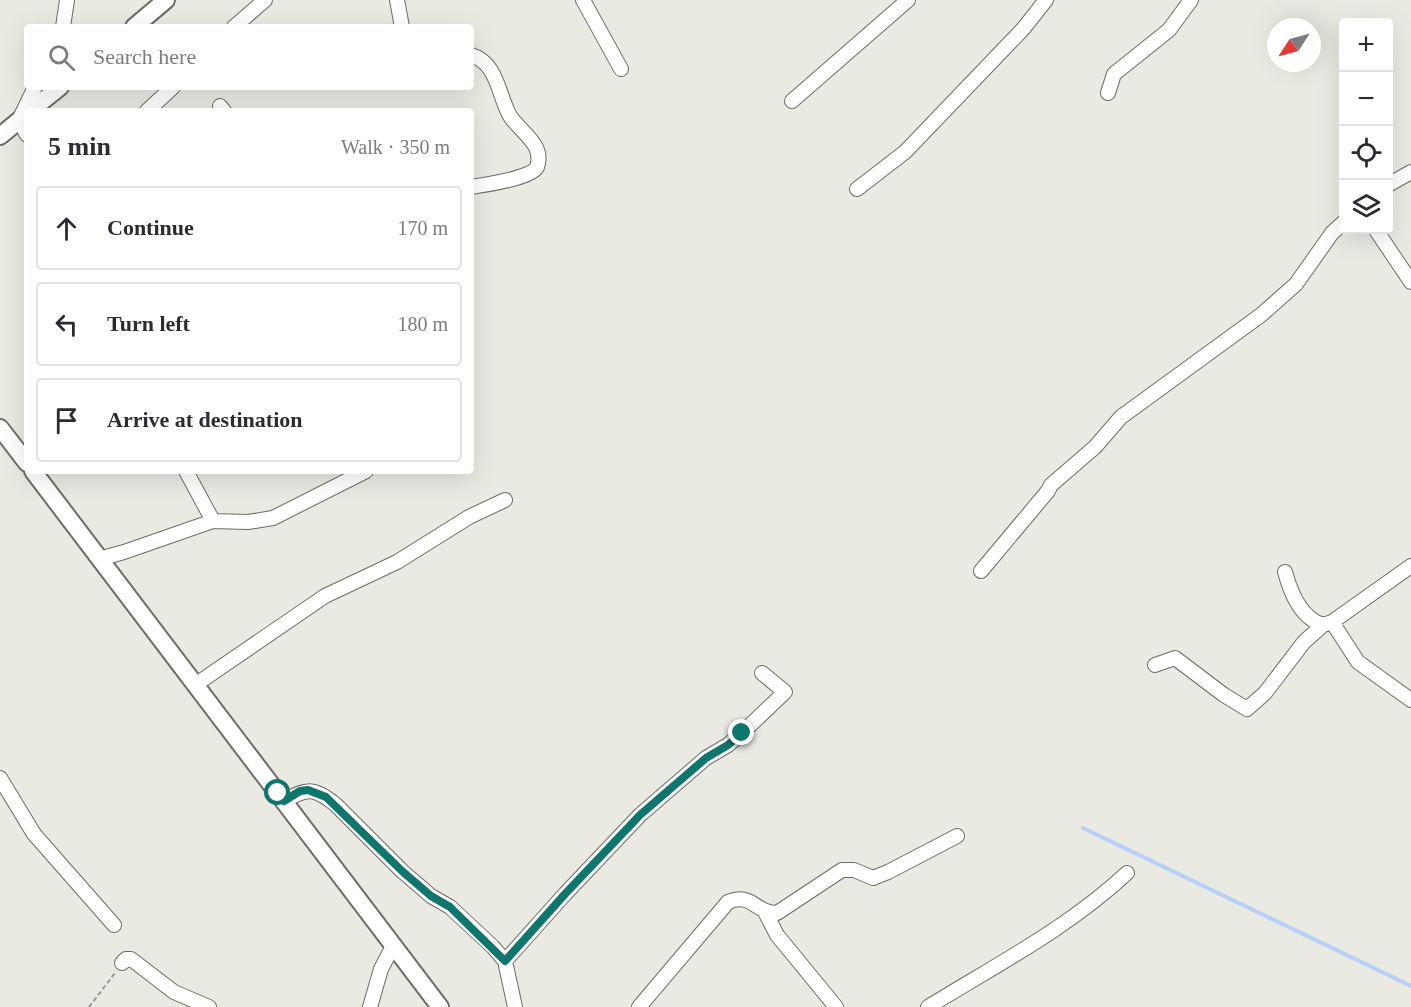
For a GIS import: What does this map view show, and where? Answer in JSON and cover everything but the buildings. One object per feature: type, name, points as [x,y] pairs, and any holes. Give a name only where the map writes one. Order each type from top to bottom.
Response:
[{"type":"main road","points":[[139,24],[166,0]]},
{"type":"main road","points":[[38,108],[57,90]]},
{"type":"main road","points":[[0,136],[24,121]]},
{"type":"main road","points":[[0,428],[24,459]]},
{"type":"main road","points":[[35,474],[440,1007]]},
{"type":"street","points":[[63,24],[67,0]]},
{"type":"street","points":[[237,24],[265,0]]},
{"type":"street","points":[[397,0],[401,24]]},
{"type":"street","points":[[583,0],[621,69]]},
{"type":"street","points":[[792,100],[908,0]]},
{"type":"street","points":[[857,189],[905,152],[1023,29],[1046,0]]},
{"type":"street","points":[[1108,93],[1114,74],[1169,30],[1191,0]]},
{"type":"street","points":[[474,56],[482,59],[487,65],[509,114],[532,140],[537,152],[537,165],[534,171],[496,183],[474,187]]},
{"type":"street","points":[[29,108],[34,90]]},
{"type":"street","points":[[150,108],[169,90]]},
{"type":"street","points":[[1393,183],[1411,172]]},
{"type":"street","points":[[981,571],[1051,485],[1090,453],[1121,417],[1261,315],[1296,284],[1339,227]]},
{"type":"street","points":[[1379,234],[1411,282]]},
{"type":"street","points":[[188,474],[213,521]]},
{"type":"street","points":[[99,559],[213,521],[248,522],[273,518],[360,474]]},
{"type":"street","points":[[195,685],[325,596],[397,562],[470,517],[505,500]]},
{"type":"street","points":[[1155,665],[1175,658],[1224,696],[1247,710],[1265,693],[1304,642],[1411,566]]},
{"type":"street","points":[[1285,572],[1288,584],[1300,608],[1311,621],[1327,624],[1358,662],[1411,700]]},
{"type":"street","points":[[505,961],[640,815],[706,758],[728,745],[785,692],[762,673]]},
{"type":"street","points":[[0,778],[34,834],[114,925]]},
{"type":"street","points":[[284,801],[300,791],[308,790],[326,797],[402,871],[431,896],[450,907],[505,961],[515,1007]]},
{"type":"street","points":[[639,1007],[728,902],[738,897],[748,900],[768,913],[777,913],[842,870],[854,870],[873,878],[957,836]]},
{"type":"street","points":[[928,1007],[1052,933],[1101,898],[1127,873]]},
{"type":"street","points":[[764,910],[777,935],[836,1007]]},
{"type":"street","points":[[370,1007],[381,969],[393,946]]},
{"type":"street","points":[[122,963],[126,959],[131,959],[174,992],[209,1007]]},
{"type":"path","points":[[89,1007],[122,963]]},
{"type":"waterway","points":[[1083,828],[1411,986]]},
{"type":"route","points":[[278,793],[284,801],[300,791],[308,790],[326,797],[402,871],[431,896],[450,907],[505,961],[620,834],[690,771],[742,733]]}]
